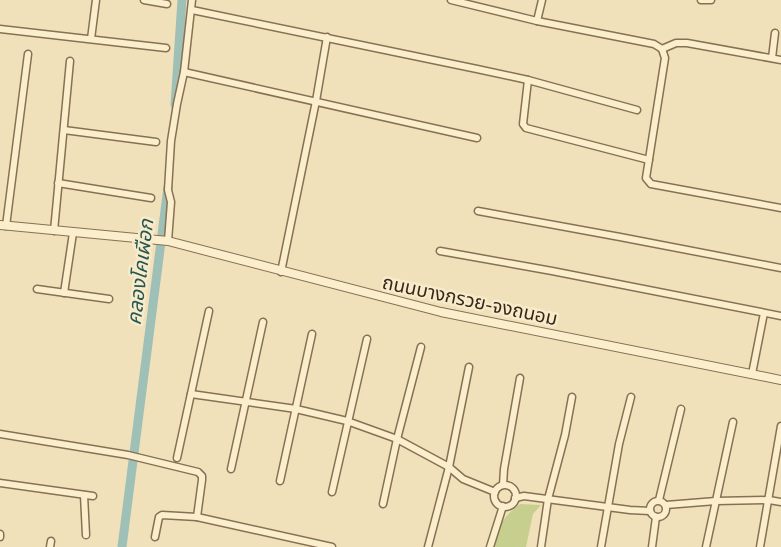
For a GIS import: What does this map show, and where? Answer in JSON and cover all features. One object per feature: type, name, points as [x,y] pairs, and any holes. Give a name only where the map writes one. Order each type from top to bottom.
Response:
[{"type":"street","points":[[91,39],[96,0]]},
{"type":"street","points":[[144,0],[166,4]]},
{"type":"street","points":[[166,241],[170,202],[168,190],[171,141],[176,104],[184,72],[192,0]]},
{"type":"street","points":[[451,0],[537,21],[654,44],[662,49],[665,58],[646,178],[651,184],[781,208]]},
{"type":"street","points":[[537,21],[542,0]]},
{"type":"street","points":[[701,0],[711,0]]},
{"type":"street","points":[[192,10],[528,80],[637,110]]},
{"type":"street","points":[[0,29],[166,48]]},
{"type":"street","points":[[772,58],[775,33]]},
{"type":"street","points":[[281,272],[316,102],[327,37]]},
{"type":"street","points":[[662,49],[676,43],[687,43],[781,60]]},
{"type":"street","points":[[3,225],[28,54]]},
{"type":"street","points":[[54,231],[70,60]]},
{"type":"street","points":[[184,72],[477,138]]},
{"type":"street","points":[[528,80],[523,124],[526,128],[648,160]]},
{"type":"street","points":[[64,130],[156,142]]},
{"type":"street","points":[[58,183],[151,198]]},
{"type":"street","points":[[478,211],[781,268]]},
{"type":"street","name":"ถนนบางกรวย-จงถนอม","points":[[3,225],[73,233],[156,239],[442,312],[781,380]]},
{"type":"street","points":[[64,294],[73,233]]},
{"type":"street","points":[[440,251],[781,316]]},
{"type":"street","points":[[37,289],[109,299]]},
{"type":"street","points":[[177,458],[209,311]]},
{"type":"street","points":[[752,374],[764,313]]},
{"type":"street","points":[[231,470],[263,322]]},
{"type":"street","points":[[280,481],[312,334]]},
{"type":"street","points":[[332,492],[367,339]]},
{"type":"street","points":[[383,504],[397,439],[421,347]]},
{"type":"street","points":[[428,547],[449,466],[469,367]]},
{"type":"street","points":[[520,378],[504,468],[503,485],[495,492],[495,499],[499,505],[509,505],[515,498],[524,496],[650,511],[656,517]]},
{"type":"street","points":[[191,394],[296,409],[347,421],[397,439],[449,466],[463,479],[495,492]]},
{"type":"street","points":[[541,547],[548,499],[565,435],[572,397]]},
{"type":"street","points":[[600,547],[619,444],[631,397]]},
{"type":"street","points":[[650,511],[653,503],[659,500],[681,409]]},
{"type":"street","points":[[706,547],[733,422]]},
{"type":"street","points":[[760,547],[781,426]]},
{"type":"street","points":[[0,434],[128,455],[198,472],[202,476],[197,517]]},
{"type":"street","points":[[0,483],[93,496]]},
{"type":"street","points":[[503,485],[512,488],[515,498]]},
{"type":"street","points":[[84,495],[86,535]]},
{"type":"street","points":[[659,500],[666,505],[716,501],[769,500],[781,502]]},
{"type":"street","points":[[656,517],[664,514],[666,505]]},
{"type":"street","points":[[490,547],[503,506]]},
{"type":"street","points":[[156,538],[159,518],[167,514],[197,517],[332,547]]},
{"type":"street","points":[[652,547],[656,517]]},
{"type":"green space","points":[[520,504],[541,505],[533,514],[526,547],[495,547],[502,522]]},
{"type":"waterway","name":"คลองโคเผือก","points":[[175,105],[182,0]]},
{"type":"waterway","name":"คลองโคเผือก","points":[[122,547],[168,187]]}]
